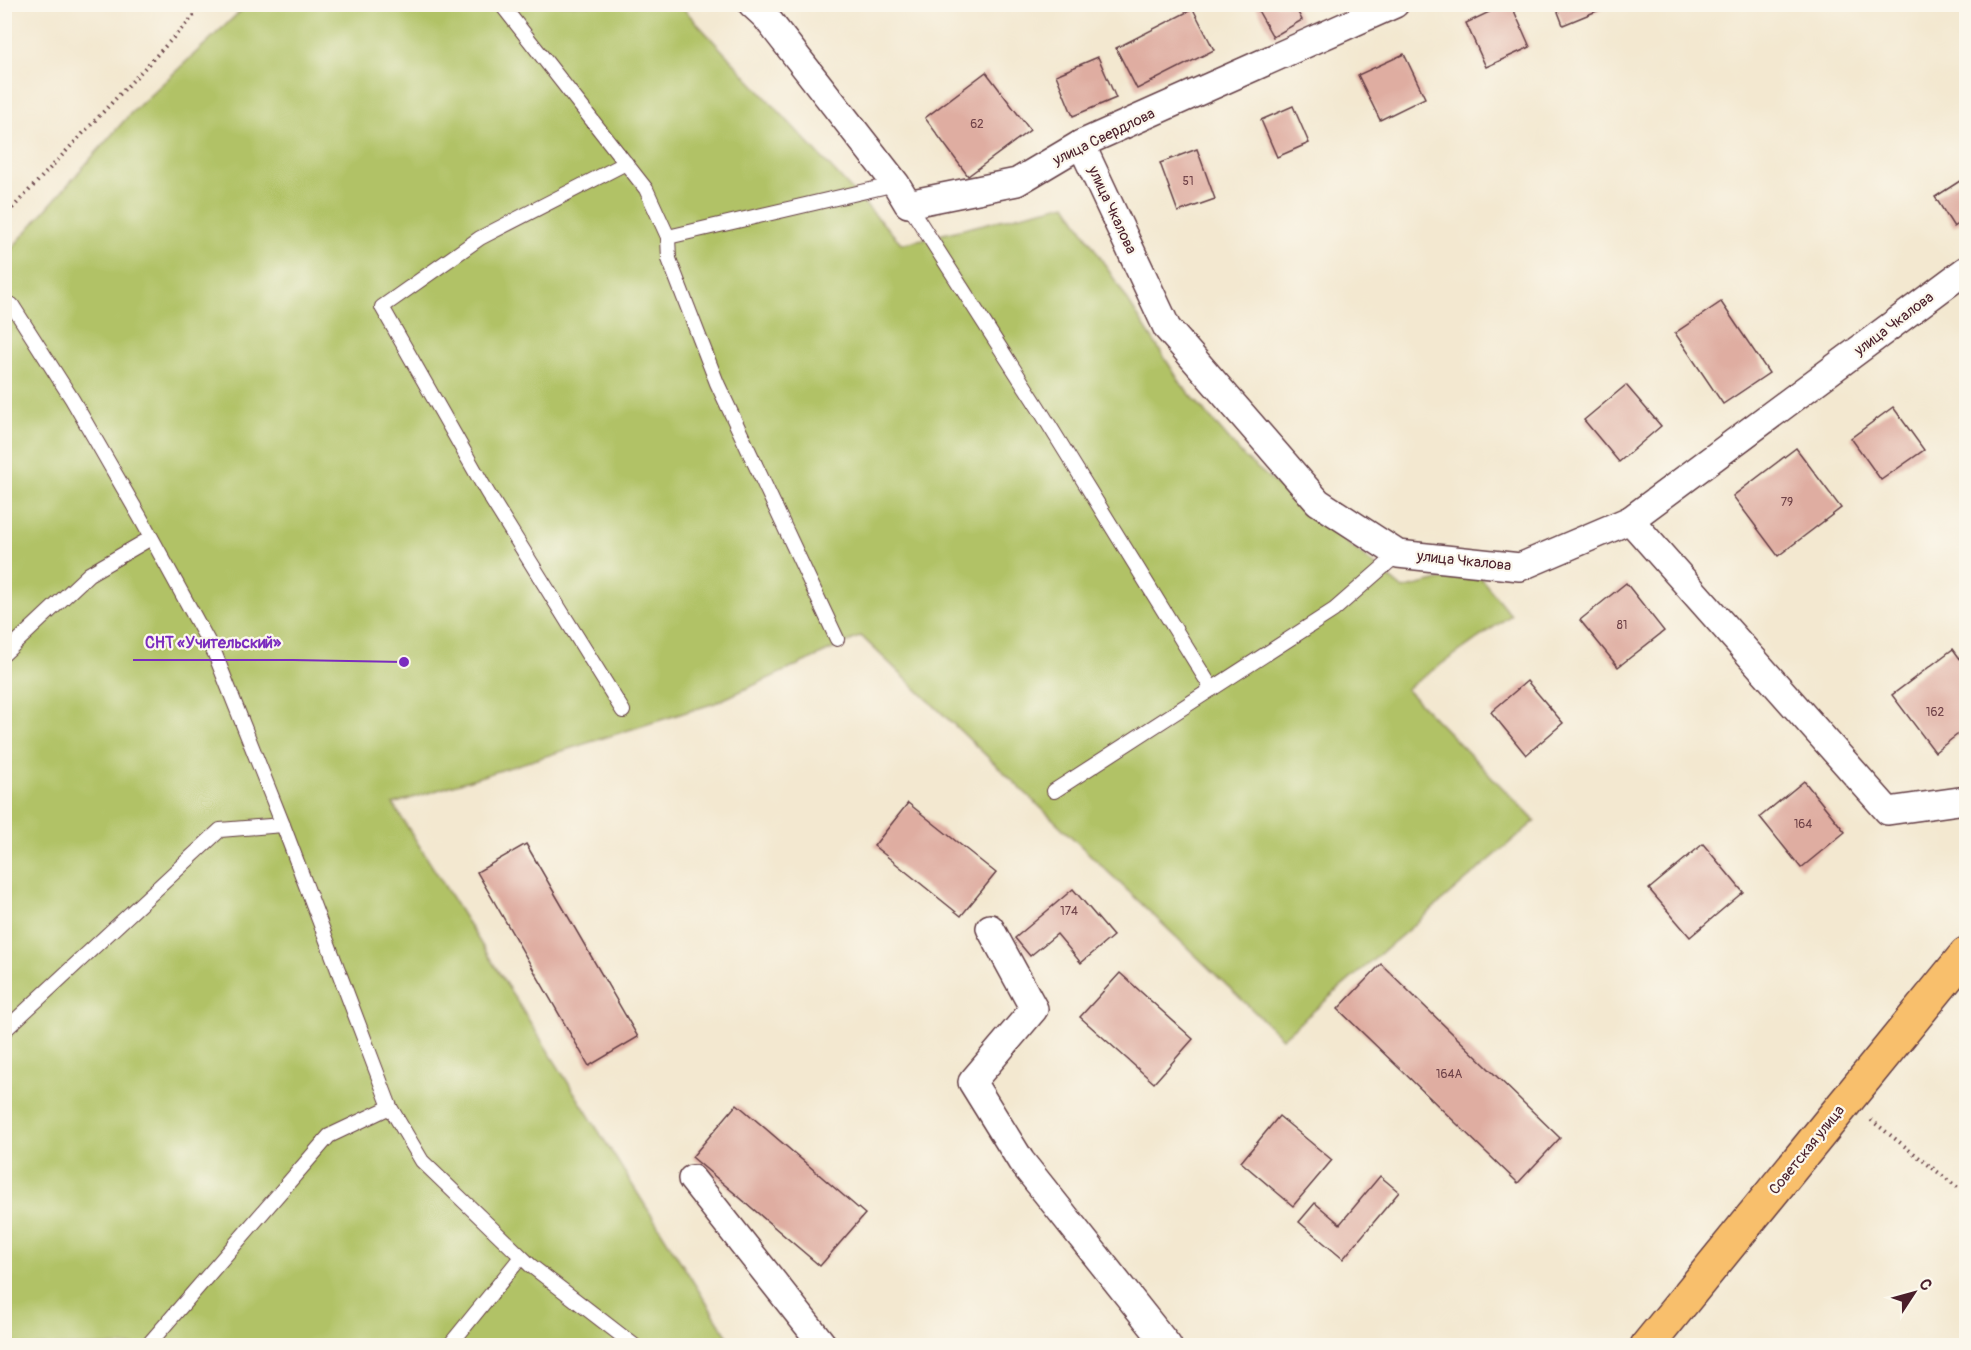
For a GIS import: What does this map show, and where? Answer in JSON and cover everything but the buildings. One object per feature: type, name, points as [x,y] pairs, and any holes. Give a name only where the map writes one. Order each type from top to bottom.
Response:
[{"type":"main road","name":"Советская улица","points":[[1647,1346],[1966,954]]},
{"type":"street","points":[[752,4],[765,16],[902,194]]},
{"type":"street","name":"улица Свердлова","points":[[902,194],[1017,182],[1081,144],[1395,4]]},
{"type":"street","name":"улица Чкалова","points":[[1081,144],[1167,328],[1318,502],[1398,554],[1520,567],[1630,520],[1966,270]]},
{"type":"street","points":[[1630,520],[1888,811],[1966,800]]},
{"type":"street","points":[[990,928],[1034,1009],[972,1082],[1021,1161],[1168,1346]]},
{"type":"street","points":[[692,1179],[824,1346]]},
{"type":"lane","points":[[501,4],[646,189],[668,237],[669,259],[717,383],[837,639]]},
{"type":"lane","points":[[623,711],[487,492],[382,307],[480,238],[626,163]]},
{"type":"lane","points":[[668,237],[902,194],[1038,407],[1212,689]]},
{"type":"lane","points":[[12,305],[72,399],[215,654],[283,825],[390,1107],[422,1161],[521,1257],[635,1346]]},
{"type":"lane","points":[[4,654],[89,574],[151,538]]},
{"type":"lane","points":[[1054,791],[1335,610],[1398,554]]},
{"type":"lane","points":[[4,1031],[220,830],[283,825]]},
{"type":"lane","points":[[147,1346],[329,1136],[390,1107]]},
{"type":"lane","points":[[449,1346],[521,1257]]},
{"type":"path","points":[[4,217],[205,4]]},
{"type":"path","points":[[1846,1101],[1966,1194]]},
{"type":"green space","points":[[247,5],[680,5],[902,244],[1066,204],[1182,385],[1245,458],[1403,589],[1475,571],[1511,615],[1406,689],[1535,821],[1282,1038],[861,636],[715,703],[393,804],[733,1345],[5,1346],[5,256],[130,114]]},
{"type":"place","name":"СНТ «Учительский»","points":[[404,662]]}]
